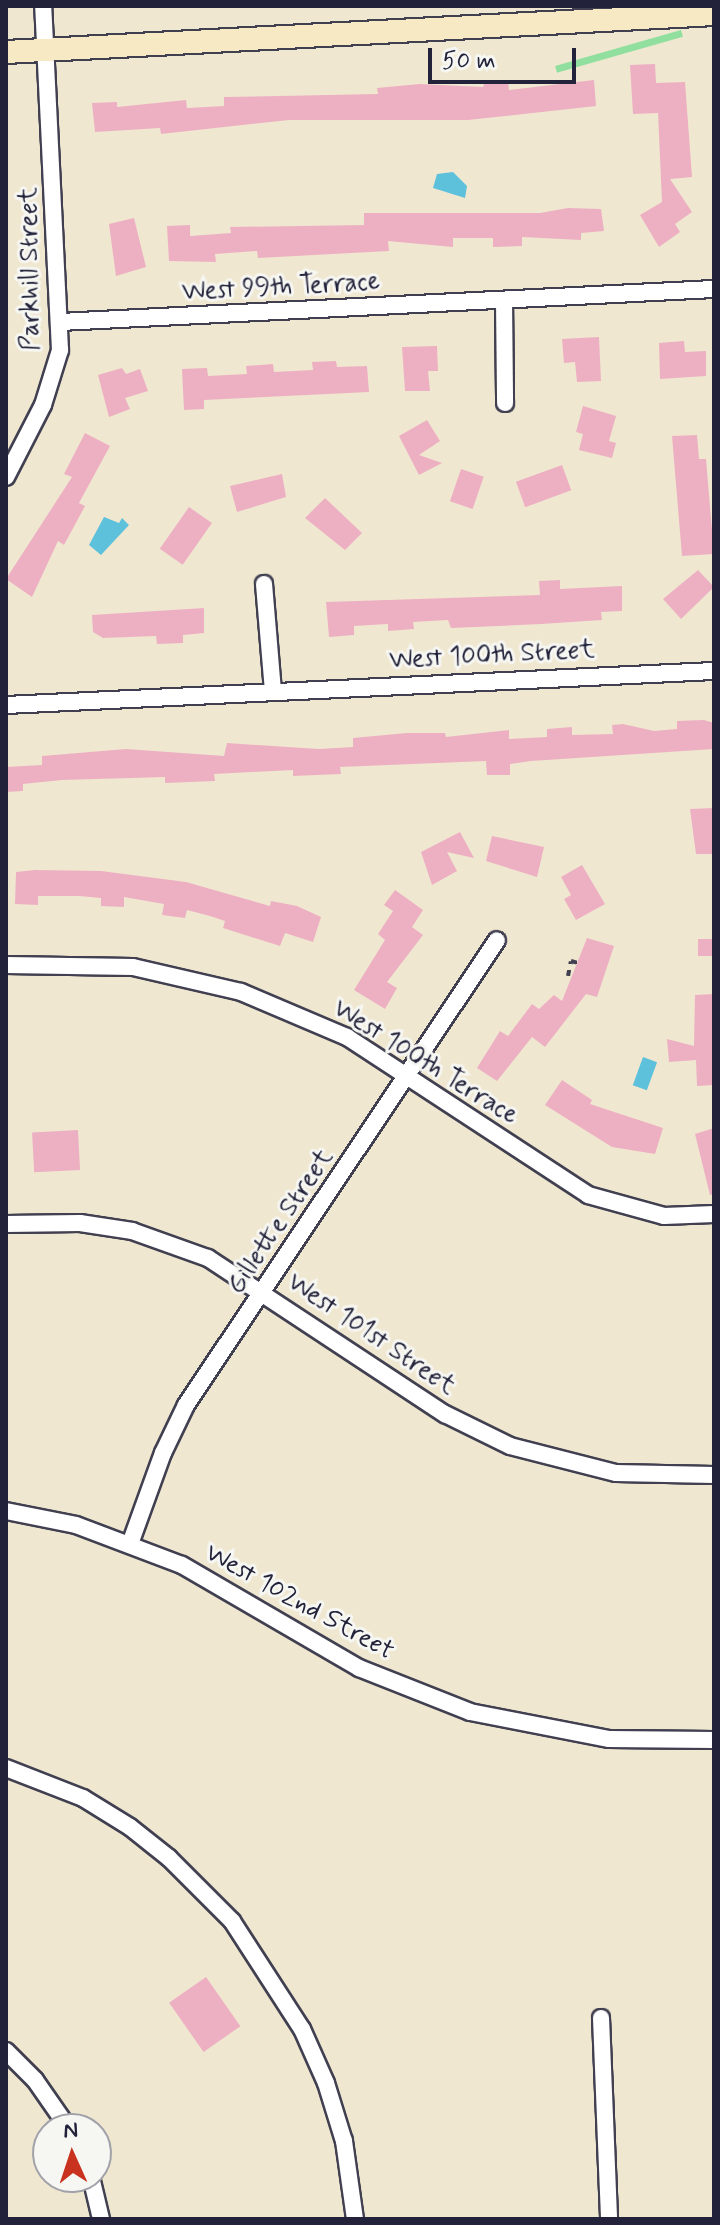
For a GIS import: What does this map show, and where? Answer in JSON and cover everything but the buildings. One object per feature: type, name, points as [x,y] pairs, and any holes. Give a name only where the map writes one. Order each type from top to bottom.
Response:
[{"type":"street","name":"Parkhill Street","points":[[6,477],[56,369],[60,322],[43,6]]},
{"type":"street","points":[[6,52],[714,14]]},
{"type":"street","name":"West 99th Terrace","points":[[60,322],[714,289]]},
{"type":"street","points":[[504,300],[505,403]]},
{"type":"street","points":[[264,584],[273,691]]},
{"type":"street","name":"West 100th Street","points":[[6,705],[714,671]]},
{"type":"street","name":"Gillette Street","points":[[130,1544],[163,1453],[186,1405],[497,940]]},
{"type":"street","name":"West 100th Terrace","points":[[6,965],[111,965],[203,981],[307,1017],[408,1076],[608,1204],[664,1216],[714,1214]]},
{"type":"street","name":"West 101st Street","points":[[6,1224],[80,1223],[132,1231],[208,1258],[263,1291],[445,1414],[510,1446],[616,1473],[714,1475]]},
{"type":"street","name":"West 102nd Street","points":[[6,1511],[76,1525],[130,1544],[206,1578],[359,1668],[470,1712],[609,1739],[714,1740]]},
{"type":"street","points":[[6,1768],[83,1798],[130,1827],[220,1907],[269,1971],[302,2029],[344,2141],[355,2219]]},
{"type":"street","points":[[601,2018],[609,2219]]},
{"type":"street","points":[[6,2051],[35,2080],[58,2113]]},
{"type":"street","points":[[95,2193],[101,2219]]},
{"type":"path","points":[[568,976],[571,961],[578,963]]},
{"type":"green space","points":[[681,30],[683,37],[557,73],[555,66]]},
{"type":"water","points":[[453,172],[467,186],[465,198],[433,188],[437,174]]},
{"type":"water","points":[[104,517],[119,523],[122,518],[129,525],[101,555],[89,545]]},
{"type":"water","points":[[643,1057],[657,1062],[647,1090],[633,1085]]}]
